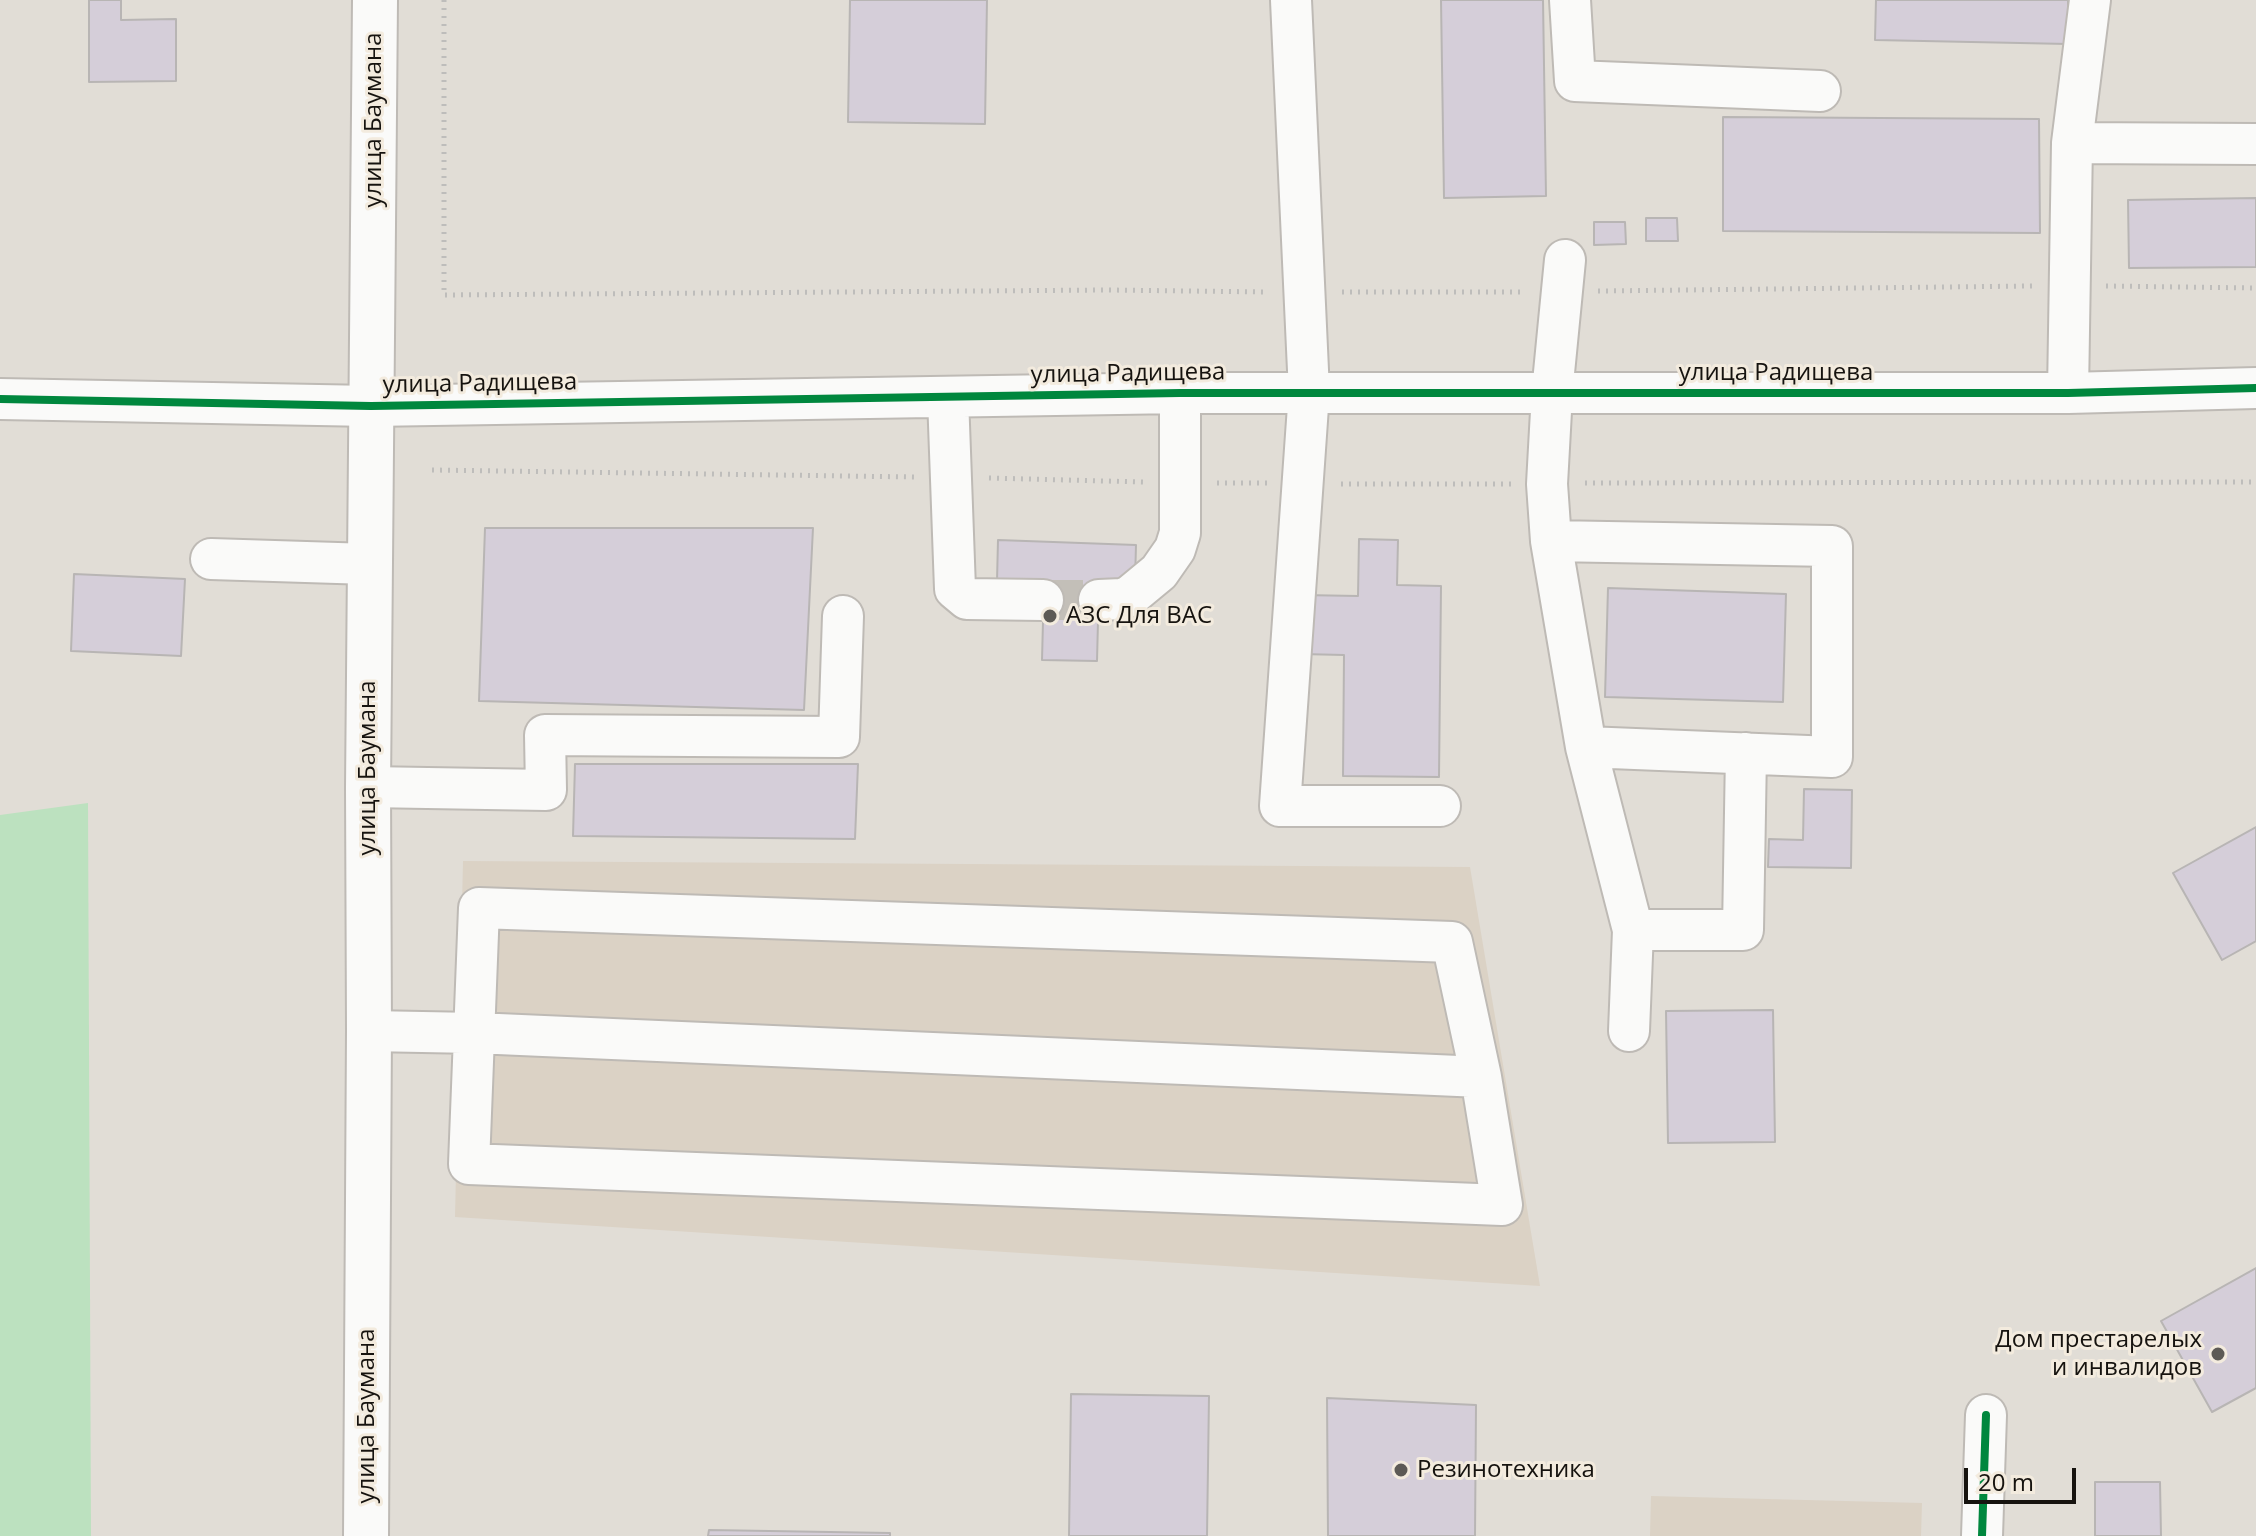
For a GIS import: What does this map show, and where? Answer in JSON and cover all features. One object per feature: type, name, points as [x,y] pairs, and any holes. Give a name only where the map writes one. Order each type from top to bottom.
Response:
[{"type":"main road","name":"улица Баумана","points":[[366,1536],[369,564],[375,0]]},
{"type":"street","points":[[1291,0],[1309,392],[1280,806],[1440,806]]},
{"type":"street","points":[[1570,0],[1575,81],[1820,91]]},
{"type":"street","points":[[2068,393],[2072,143],[2090,0]]},
{"type":"street","points":[[2072,143],[2256,144]]},
{"type":"street","points":[[1563,276],[1547,484],[1551,541],[1586,747],[1633,930],[1629,1031]]},
{"type":"street","name":"улица Радищева","points":[[0,399],[371,406],[1180,393],[2068,393],[2256,388]]},
{"type":"street","points":[[1099,600],[1130,596],[1159,572],[1175,549],[1180,533],[1180,393]]},
{"type":"street","points":[[948,397],[955,589],[967,599],[1043,600]]},
{"type":"street","points":[[1551,541],[1832,546],[1832,757],[1586,747]]},
{"type":"street","points":[[211,559],[369,564]]},
{"type":"street","points":[[368,787],[546,790],[545,735],[839,737],[843,616]]},
{"type":"street","points":[[1633,930],[1743,930],[1746,753]]},
{"type":"street","points":[[479,908],[1452,942],[1481,1077],[1502,1205],[469,1164],[479,908]]},
{"type":"street","points":[[369,1031],[1481,1077]]},
{"type":"street","points":[[1982,1536],[1986,1415]]},
{"type":"path","points":[[444,0],[444,295],[1093,290],[1305,293],[1563,276],[2256,288]]},
{"type":"path","points":[[432,470],[1304,484],[2256,482]]},
{"type":"shaded area","points":[[463,861],[1470,867],[1540,1286],[455,1217]]},
{"type":"shaded area","points":[[1651,1496],[1922,1503],[1921,1536],[1650,1536]]},
{"type":"green space","points":[[88,803],[91,1536],[0,1536],[0,815]]},
{"type":"building","points":[[89,0],[121,0],[121,20],[176,19],[176,81],[89,82]]},
{"type":"building","points":[[850,0],[987,0],[985,124],[848,122]]},
{"type":"building","points":[[1441,0],[1543,0],[1546,196],[1444,198]]},
{"type":"building","points":[[1876,0],[2068,0],[2068,44],[1875,40]]},
{"type":"building","points":[[1723,117],[2039,119],[2040,233],[1723,231]]},
{"type":"building","points":[[2256,198],[2256,267],[2129,268],[2128,200]]},
{"type":"building","points":[[1646,218],[1677,218],[1678,241],[1646,241]]},
{"type":"building","points":[[1594,222],[1625,222],[1626,244],[1594,245]]},
{"type":"building","points":[[485,528],[813,528],[804,710],[479,701]]},
{"type":"building","points":[[1359,539],[1398,540],[1397,585],[1441,586],[1439,777],[1343,776],[1344,655],[1301,654],[1302,595],[1358,596]]},
{"type":"building","points":[[998,540],[1136,545],[1135,582],[1099,581],[1097,661],[1042,660],[1044,583],[997,581]]},
{"type":"building","points":[[74,574],[185,579],[181,656],[71,651]]},
{"type":"building","points":[[1608,588],[1786,594],[1783,702],[1605,697]]},
{"type":"building","points":[[575,764],[858,764],[855,839],[573,836]]},
{"type":"building","points":[[1804,789],[1852,790],[1851,868],[1768,867],[1769,839],[1803,840]]},
{"type":"building","points":[[2256,827],[2256,941],[2222,960],[2173,873]]},
{"type":"building","points":[[1773,1010],[1775,1142],[1668,1143],[1666,1011]]},
{"type":"building","name":"Дом престарелых и инвалидов","points":[[2256,1268],[2256,1388],[2212,1412],[2161,1321]]},
{"type":"building","points":[[1071,1394],[1209,1396],[1207,1536],[1069,1536]]},
{"type":"building","name":"Резинотехника","points":[[1327,1398],[1476,1405],[1475,1536],[1328,1536]]},
{"type":"building","points":[[2095,1482],[2160,1482],[2161,1536],[2095,1536]]},
{"type":"building","points":[[709,1530],[890,1533],[890,1536],[708,1536]]},
{"type":"tunnel","points":[[1043,600],[1099,600]]},
{"type":"cycle path","points":[[0,399],[371,406],[1180,393],[2068,393],[2256,388]]},
{"type":"cycle path","points":[[1982,1536],[1986,1415]]},
{"type":"place","name":"АЗС Для ВАС","points":[[1050,616]]},
{"type":"place","name":"Дом престарелых и инвалидов","points":[[2218,1354]]},
{"type":"place","name":"Резинотехника","points":[[1401,1470]]}]
